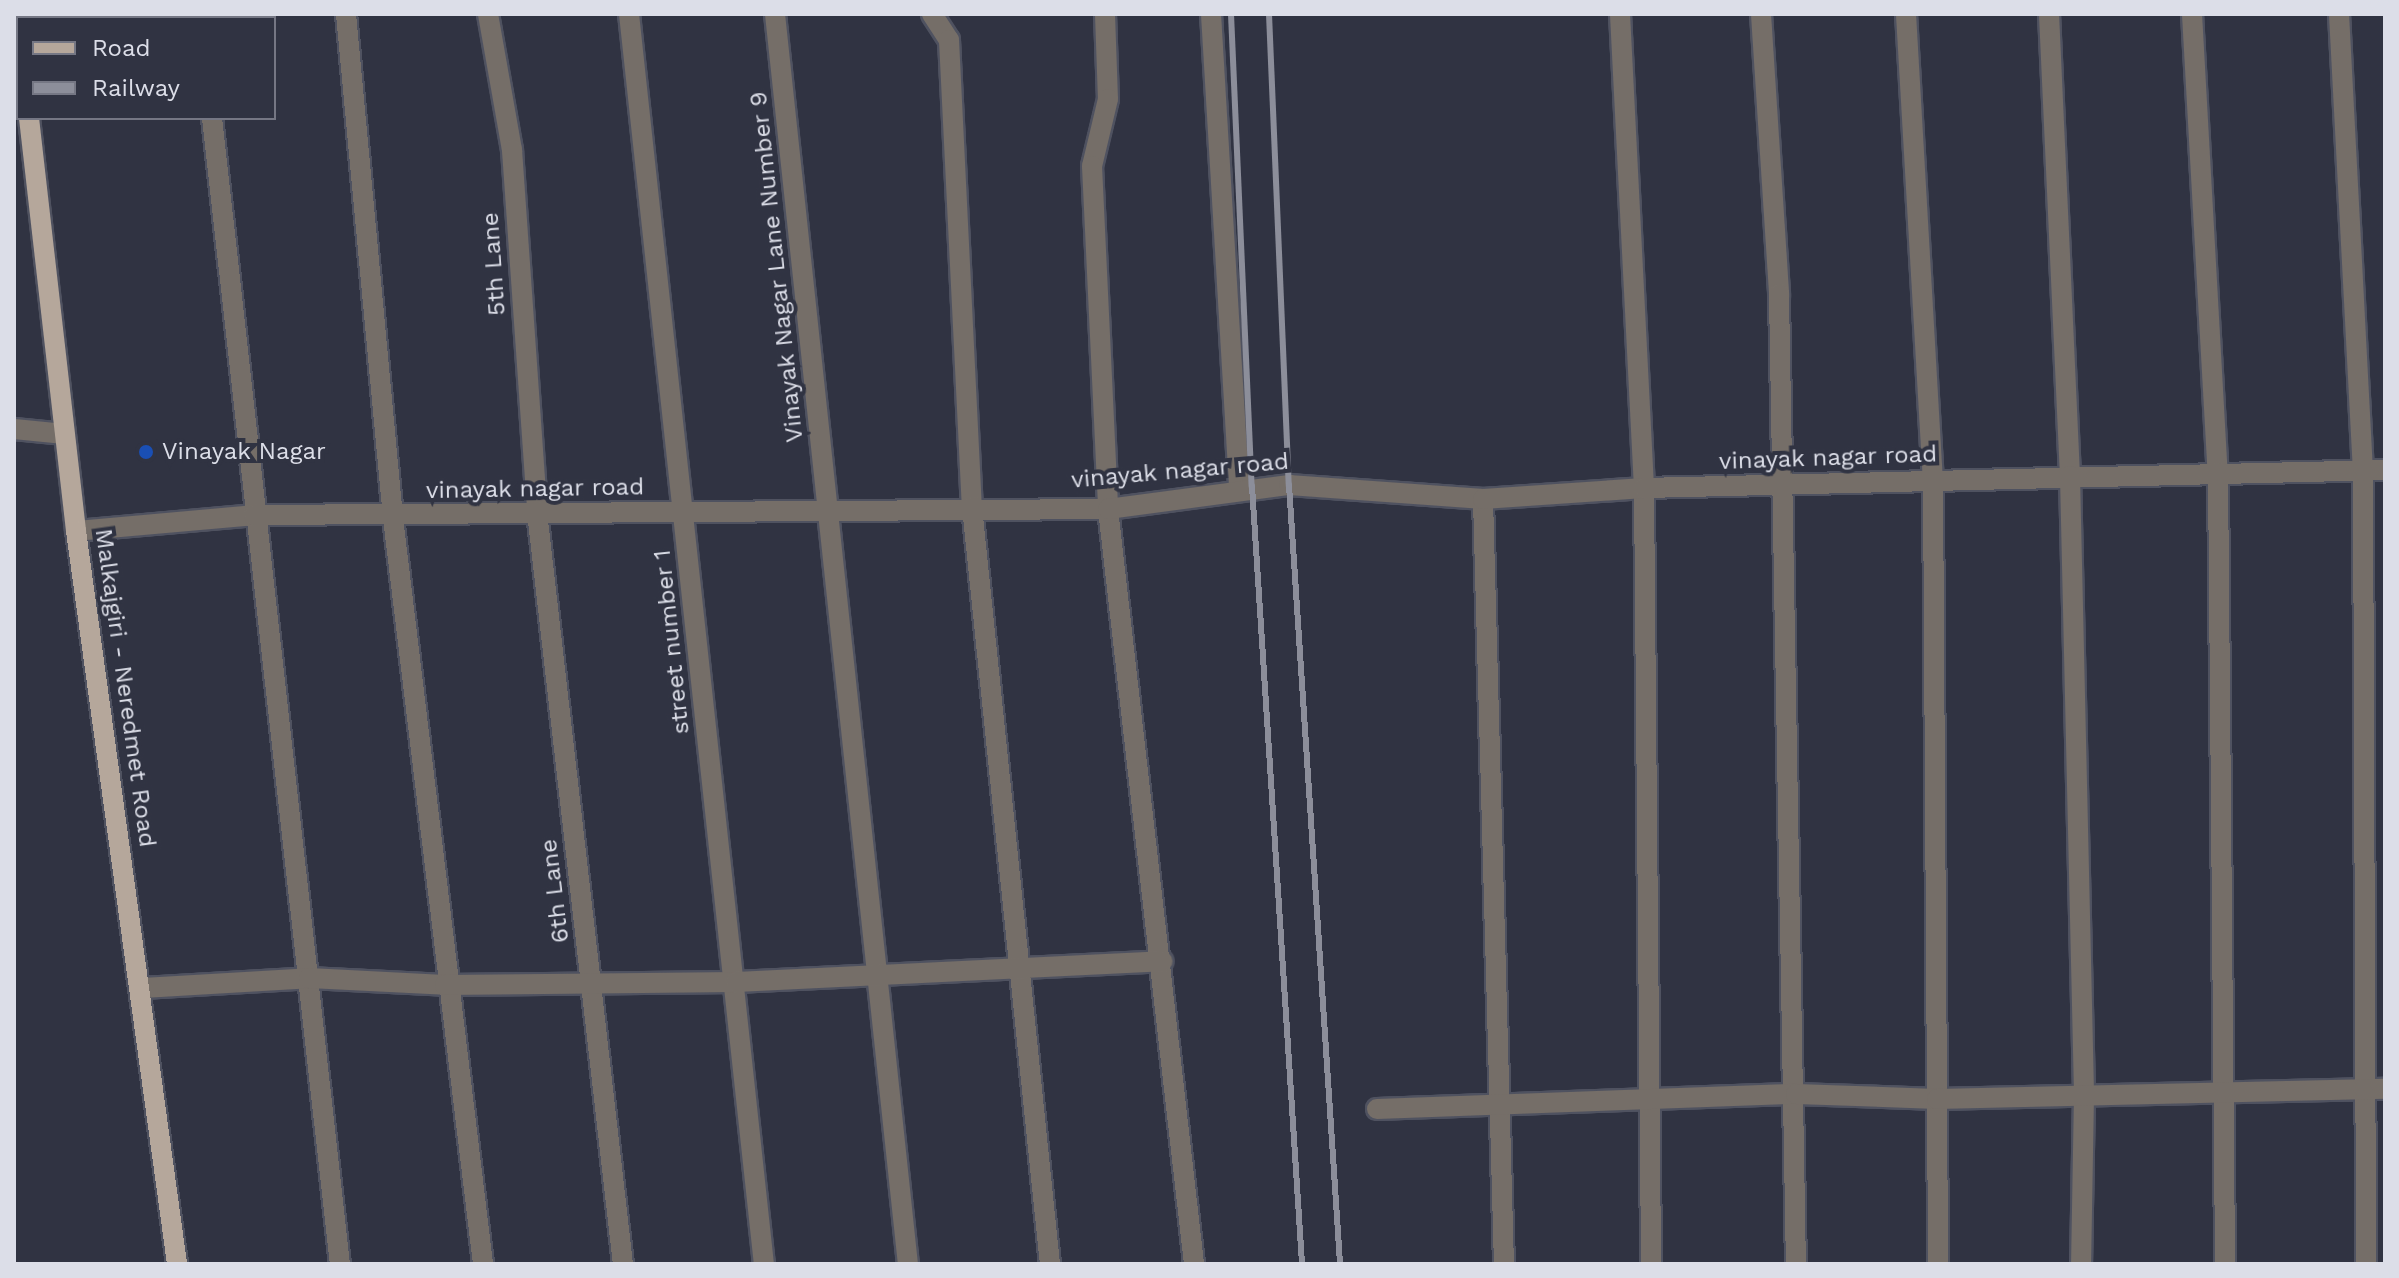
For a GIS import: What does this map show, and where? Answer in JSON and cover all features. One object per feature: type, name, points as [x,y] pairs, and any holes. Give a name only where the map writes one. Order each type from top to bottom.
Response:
[{"type":"main road","name":"Malkajgiri - Neredmet Road","points":[[29,120],[76,531],[143,988],[177,1264]]},
{"type":"street","points":[[346,14],[393,518],[445,985],[483,1264]]},
{"type":"street","name":"5th Lane","points":[[488,14],[512,150],[537,512]]},
{"type":"street","name":"street number 1","points":[[629,14],[736,982],[764,1264]]},
{"type":"street","name":"Vinayak Nagar Lane Number 9","points":[[775,14],[833,515],[908,1264]]},
{"type":"street","points":[[932,14],[949,40],[972,507],[1024,971],[1050,1264]]},
{"type":"street","points":[[1105,14],[1108,99],[1092,166],[1108,509],[1162,961],[1194,1264]]},
{"type":"street","points":[[1211,14],[1239,487]]},
{"type":"street","points":[[1620,14],[1644,488],[1651,1264]]},
{"type":"street","points":[[1761,14],[1783,488],[1796,1094],[1796,1264]]},
{"type":"street","points":[[1906,14],[1933,481],[1938,1264]]},
{"type":"street","points":[[2049,14],[2070,476],[2084,1095],[2081,1264]]},
{"type":"street","points":[[2192,14],[2218,473],[2226,1089],[2225,1264]]},
{"type":"street","points":[[2339,14],[2363,470],[2376,1089],[2366,1264]]},
{"type":"street","points":[[212,120],[340,1264]]},
{"type":"street","points":[[14,429],[65,434]]},
{"type":"street","name":"vinayak nagar road","points":[[76,531],[254,515],[393,518],[537,512],[833,515],[972,507],[1108,509],[1239,487],[1483,499],[1644,488],[1783,488],[2070,476],[2385,470]]},
{"type":"street","points":[[1483,499],[1505,1108],[1504,1264]]},
{"type":"street","name":"6th Lane","points":[[537,512],[623,1264]]},
{"type":"street","points":[[143,988],[309,978],[445,985],[736,982],[1024,971],[1162,961]]},
{"type":"street","points":[[1377,1109],[1505,1108],[1796,1094],[1937,1099],[2226,1089],[2376,1089]]},
{"type":"railway","points":[[1231,14],[1252,486],[1302,1264]]},
{"type":"railway","points":[[1269,14],[1289,485],[1340,1264]]},
{"type":"place","name":"Vinayak Nagar","points":[[146,452]]}]
